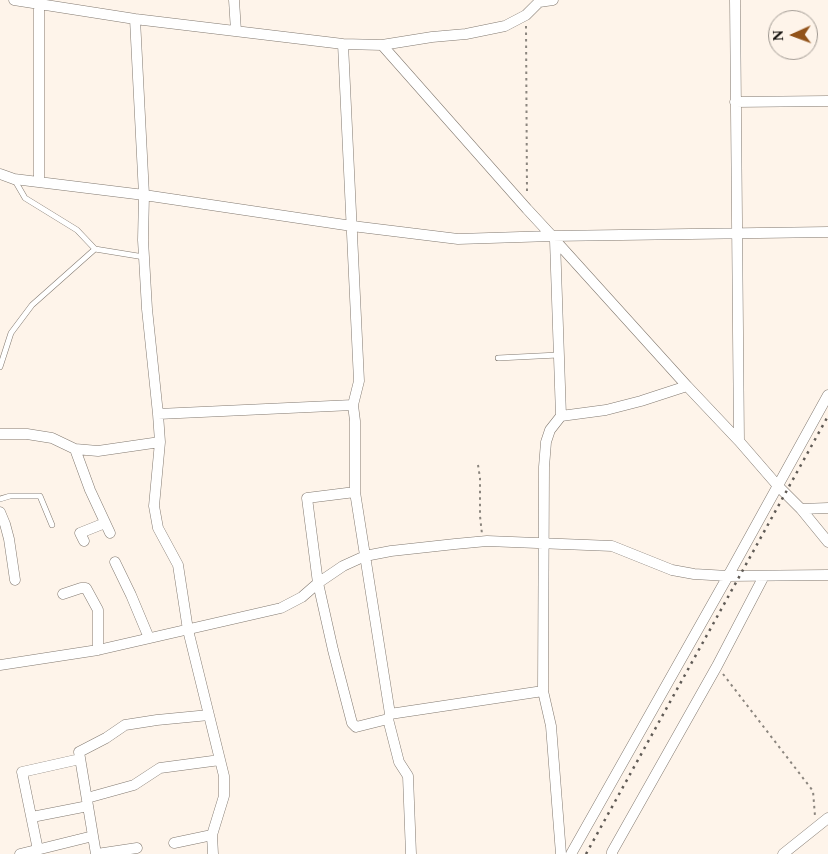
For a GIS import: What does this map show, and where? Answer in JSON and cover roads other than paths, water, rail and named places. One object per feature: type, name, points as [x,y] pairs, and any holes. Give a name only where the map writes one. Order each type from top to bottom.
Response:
[{"type":"street","points":[[14,0],[38,2],[135,19],[343,44],[382,45],[466,34],[505,26],[526,14],[539,2],[553,0]]},
{"type":"street","points":[[234,0],[236,31]]},
{"type":"street","points":[[735,0],[739,441]]},
{"type":"street","points":[[38,2],[39,181]]},
{"type":"street","points":[[135,19],[144,195],[143,240],[147,309],[160,442],[154,506],[158,528],[178,565],[188,630],[224,776],[224,796],[212,835],[213,854]]},
{"type":"street","points":[[343,44],[359,381],[352,405],[355,421],[355,492],[389,716],[399,762],[408,776],[411,854]]},
{"type":"street","points":[[382,45],[687,386],[778,486],[802,509],[828,542]]},
{"type":"street","points":[[735,102],[828,101]]},
{"type":"street","points":[[0,174],[14,179],[144,195],[352,226],[458,239],[828,232]]},
{"type":"street","points":[[554,238],[561,416],[550,430],[546,442],[544,467],[543,690],[551,726],[562,854]]},
{"type":"street","points":[[561,416],[606,410],[687,386]]},
{"type":"street","points":[[572,854],[828,395]]},
{"type":"street","points":[[158,414],[352,405]]},
{"type":"street","points":[[0,434],[27,434],[52,438],[76,449],[98,451],[160,442]]},
{"type":"street","points":[[76,449],[90,490],[110,533]]},
{"type":"street","points":[[355,492],[307,498],[318,583],[352,723],[356,726],[389,716],[543,690]]},
{"type":"street","points":[[802,509],[828,508]]},
{"type":"street","points":[[0,512],[9,539],[16,580]]},
{"type":"street","points":[[84,541],[80,533],[105,523]]},
{"type":"street","points":[[0,665],[98,650],[281,608],[302,597],[318,583],[343,566],[365,556],[391,551],[483,541],[612,546],[672,570],[694,574],[728,576],[828,575]]},
{"type":"street","points":[[115,562],[149,638]]},
{"type":"street","points":[[612,854],[717,666],[764,576]]},
{"type":"street","points":[[63,594],[80,588],[86,588],[98,610],[98,650]]},
{"type":"street","points":[[137,848],[96,854],[79,752],[106,738],[125,725],[157,720],[209,716]]},
{"type":"street","points":[[38,850],[22,772],[80,759]]},
{"type":"street","points":[[32,817],[88,802],[134,785],[160,768],[220,760]]},
{"type":"street","points":[[783,854],[828,818]]},
{"type":"street","points":[[174,843],[212,835]]},
{"type":"street","points":[[20,854],[93,836]]},
{"type":"lane","points":[[14,179],[25,198],[77,230],[95,249],[144,257]]},
{"type":"lane","points":[[0,367],[11,333],[32,304],[95,249]]},
{"type":"lane","points":[[498,358],[558,355]]},
{"type":"lane","points":[[0,499],[10,496],[40,496],[52,525]]},
{"type":"railway","points":[[586,854],[828,416]]}]
